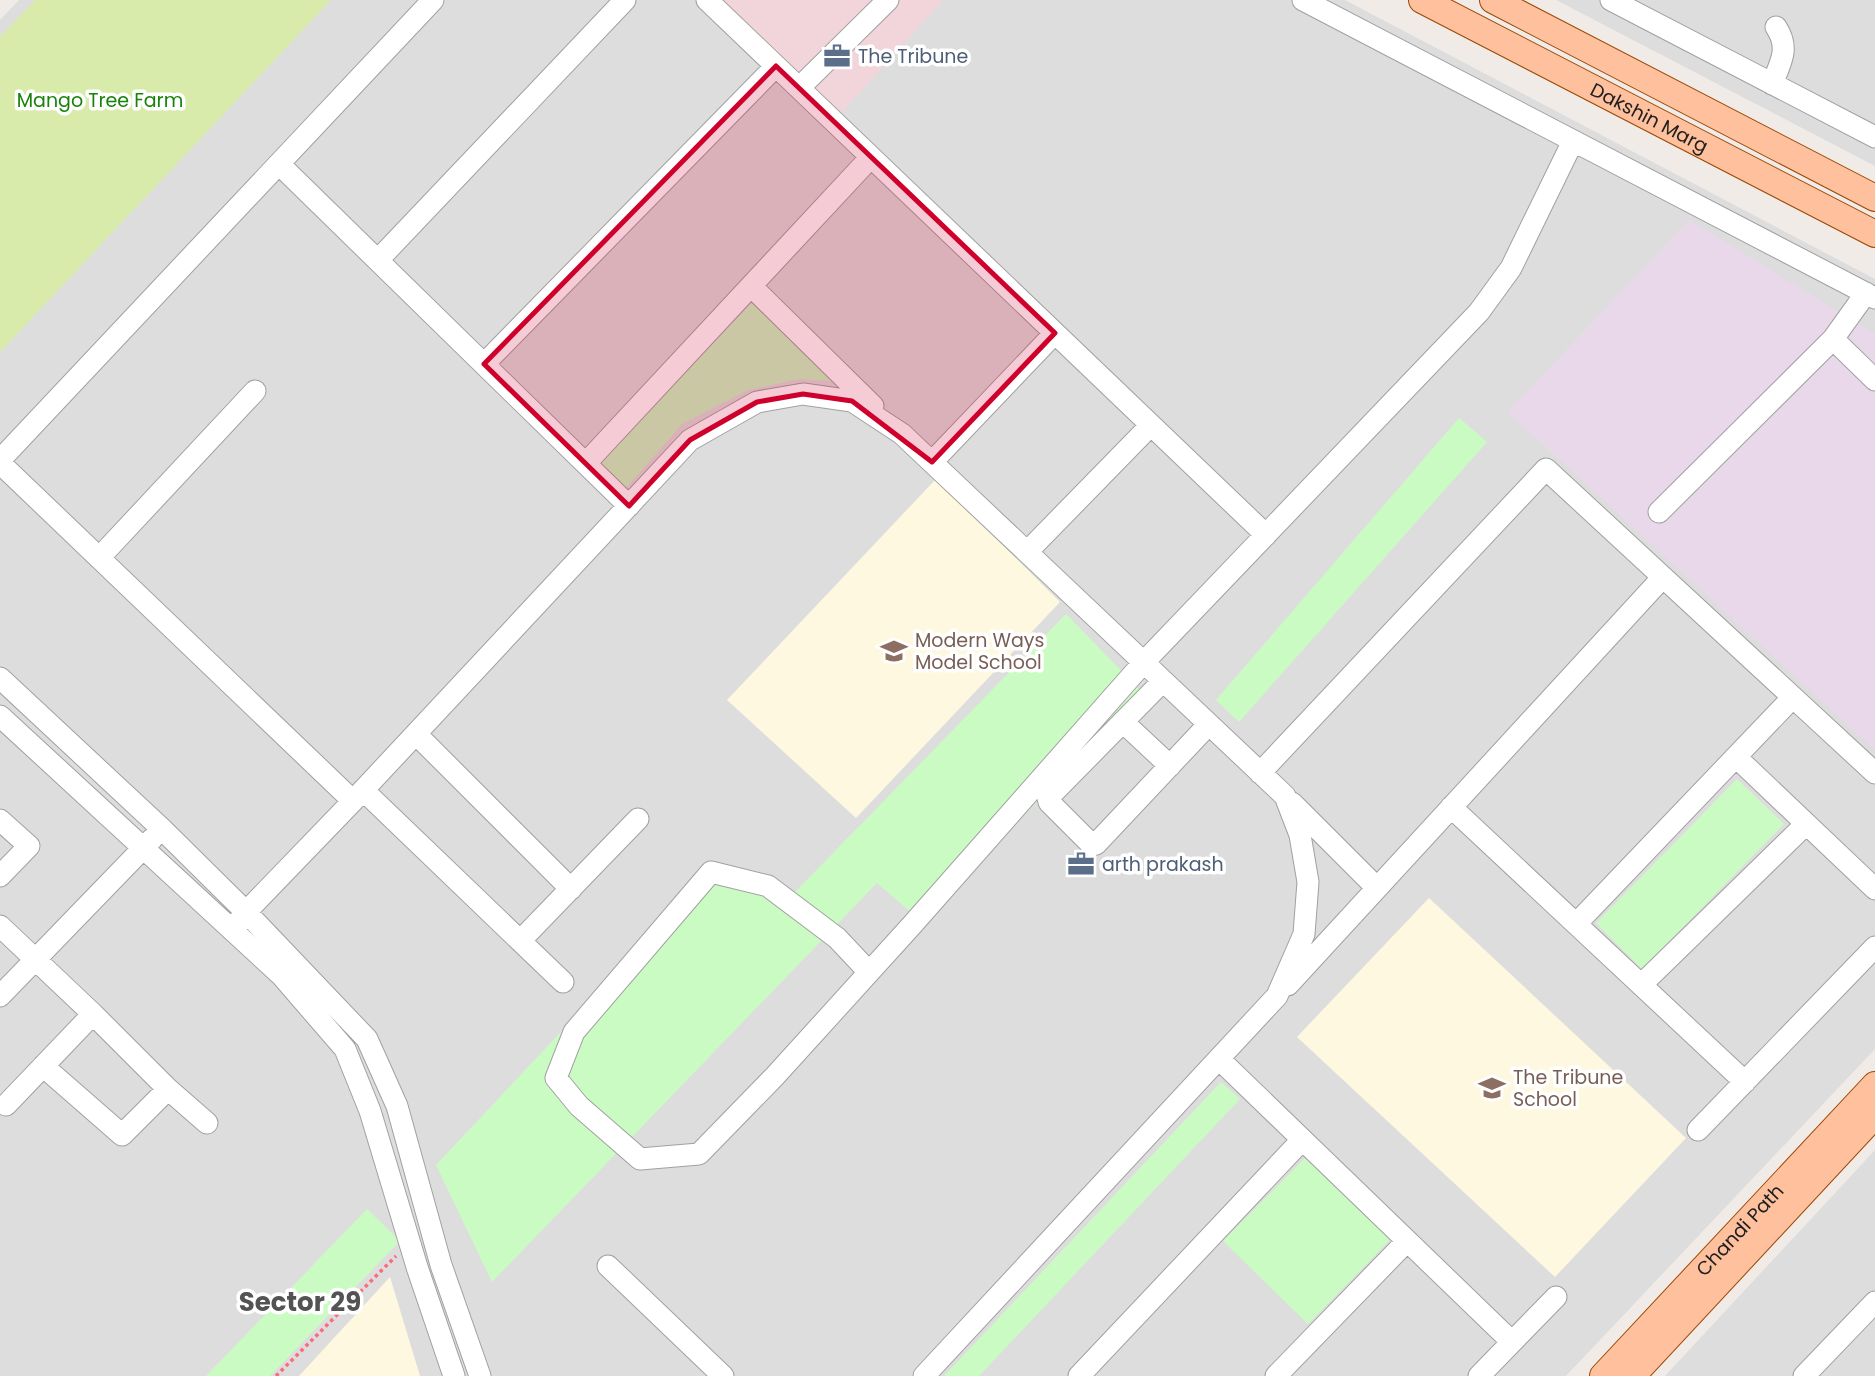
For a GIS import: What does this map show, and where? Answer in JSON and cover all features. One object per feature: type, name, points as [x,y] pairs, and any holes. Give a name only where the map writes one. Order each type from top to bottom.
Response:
[{"type":"main road","name":"Dakshin Marg","points":[[1422,0],[1875,234]]},
{"type":"main road","name":"Dakshin Marg","points":[[1493,0],[1875,198]]},
{"type":"main road","name":"Chandi Path","points":[[1603,1376],[1875,1084]]},
{"type":"main road","name":"Chandi Path","points":[[1632,1376],[1875,1115]]},
{"type":"street","points":[[433,0],[0,462],[99,558],[563,982]]},
{"type":"street","points":[[378,260],[625,0]]},
{"type":"street","points":[[707,0],[1266,535]]},
{"type":"street","points":[[799,88],[888,0]]},
{"type":"street","points":[[1303,0],[1870,295],[1833,339],[1659,512]]},
{"type":"street","points":[[1611,0],[1875,137]]},
{"type":"street","points":[[1772,84],[1785,46],[1776,27]]},
{"type":"street","points":[[484,364],[776,66]]},
{"type":"street","points":[[869,972],[837,938],[768,886],[711,872],[574,1032],[556,1078],[579,1105],[640,1159],[699,1154],[869,972],[1144,662],[1479,312],[1511,268],[1573,141]]},
{"type":"street","points":[[586,463],[871,157]]},
{"type":"street","points":[[279,164],[629,506]]},
{"type":"street","points":[[751,286],[902,434],[1286,796],[1377,888]]},
{"type":"street","points":[[932,462],[1055,333]]},
{"type":"street","points":[[1833,339],[1875,380]]},
{"type":"street","points":[[99,558],[255,391]]},
{"type":"street","points":[[232,930],[690,440],[757,402],[803,394],[852,401],[902,434]]},
{"type":"street","points":[[1027,552],[1152,425]]},
{"type":"street","points":[[1260,773],[1546,469],[1875,773]]},
{"type":"street","points":[[924,1376],[1663,577]]},
{"type":"street","points":[[0,678],[162,829],[246,912],[367,1039],[397,1106],[441,1265],[480,1376]]},
{"type":"street","points":[[1163,681],[1048,798],[1049,803],[1092,845],[1096,844],[1209,724]]},
{"type":"street","points":[[1576,924],[1793,697]]},
{"type":"street","points":[[0,716],[281,975],[345,1049],[370,1111],[454,1376]]},
{"type":"street","points":[[1122,722],[1170,766]]},
{"type":"street","points":[[416,734],[571,889]]},
{"type":"street","points":[[1736,757],[1875,889]]},
{"type":"street","points":[[1278,996],[1304,934],[1308,882],[1300,835],[1286,796]]},
{"type":"street","points":[[1451,807],[1745,1082]]},
{"type":"street","points":[[520,941],[638,819]]},
{"type":"street","points":[[0,820],[29,846],[0,876]]},
{"type":"street","points":[[1641,985],[1806,824]]},
{"type":"street","points":[[0,996],[162,829]]},
{"type":"street","points":[[0,926],[168,1089],[208,1123]]},
{"type":"street","points":[[1698,1130],[1875,947]]},
{"type":"street","points":[[6,1105],[93,1014]]},
{"type":"street","points":[[1219,1059],[1512,1342]]},
{"type":"street","points":[[43,1066],[122,1135],[168,1089]]},
{"type":"street","points":[[1079,1376],[1302,1140]]},
{"type":"street","points":[[1276,1376],[1406,1241]]},
{"type":"street","points":[[608,1266],[723,1376]]},
{"type":"street","points":[[1479,1376],[1556,1297]]},
{"type":"street","points":[[1804,1376],[1875,1302]]},
{"type":"path","points":[[276,1376],[410,1242]]},
{"type":"highlighted area","points":[[776,66],[1055,333],[932,462],[852,401],[803,394],[757,402],[690,440],[629,506],[484,364]]},
{"type":"shaded area","points":[[19,0],[1345,0],[1875,279],[1875,1049],[1566,1376],[0,1376],[0,20]]},
{"type":"shaded area","name":"The Tribune","points":[[723,0],[943,0],[841,113]]},
{"type":"shaded area","points":[[1556,0],[1875,0],[1875,166]]},
{"type":"shaded area","points":[[1689,220],[1875,334],[1875,750],[1508,412]]},
{"type":"shaded area","name":"Modern Ways Model School","points":[[936,479],[1060,602],[856,818],[727,700]]},
{"type":"shaded area","name":"The Tribune School","points":[[1429,898],[1686,1138],[1555,1277],[1297,1037]]},
{"type":"shaded area","points":[[1875,1150],[1875,1376],[1665,1376]]},
{"type":"shaded area","points":[[390,1277],[420,1376],[299,1376]]},
{"type":"green space","name":"Mango Tree Farm","points":[[35,0],[331,0],[0,352],[0,37]]},
{"type":"green space","points":[[753,302],[834,381],[799,379],[748,390],[682,424],[626,488],[599,463]]},
{"type":"green space","points":[[1459,418],[1487,442],[1239,722],[1216,700]]},
{"type":"green space","points":[[1066,614],[1144,694],[920,920],[877,883],[492,1282],[436,1165],[711,872],[795,892]]},
{"type":"green space","points":[[1737,779],[1784,824],[1642,969],[1596,923]]},
{"type":"green space","points":[[1221,1082],[1240,1099],[979,1376],[944,1376]]},
{"type":"green space","points":[[1305,1158],[1390,1240],[1308,1324],[1223,1241]]},
{"type":"green space","points":[[367,1209],[400,1241],[270,1376],[206,1376]]},
{"type":"place","name":"The Tribune","points":[[837,56]]},
{"type":"place","name":"Modern Ways Model School","points":[[894,651]]},
{"type":"place","name":"arth prakash","points":[[1081,864]]},
{"type":"place","name":"The Tribune School","points":[[1492,1088]]},
{"type":"district","name":"Sector 29","points":[[300,1302]]}]
